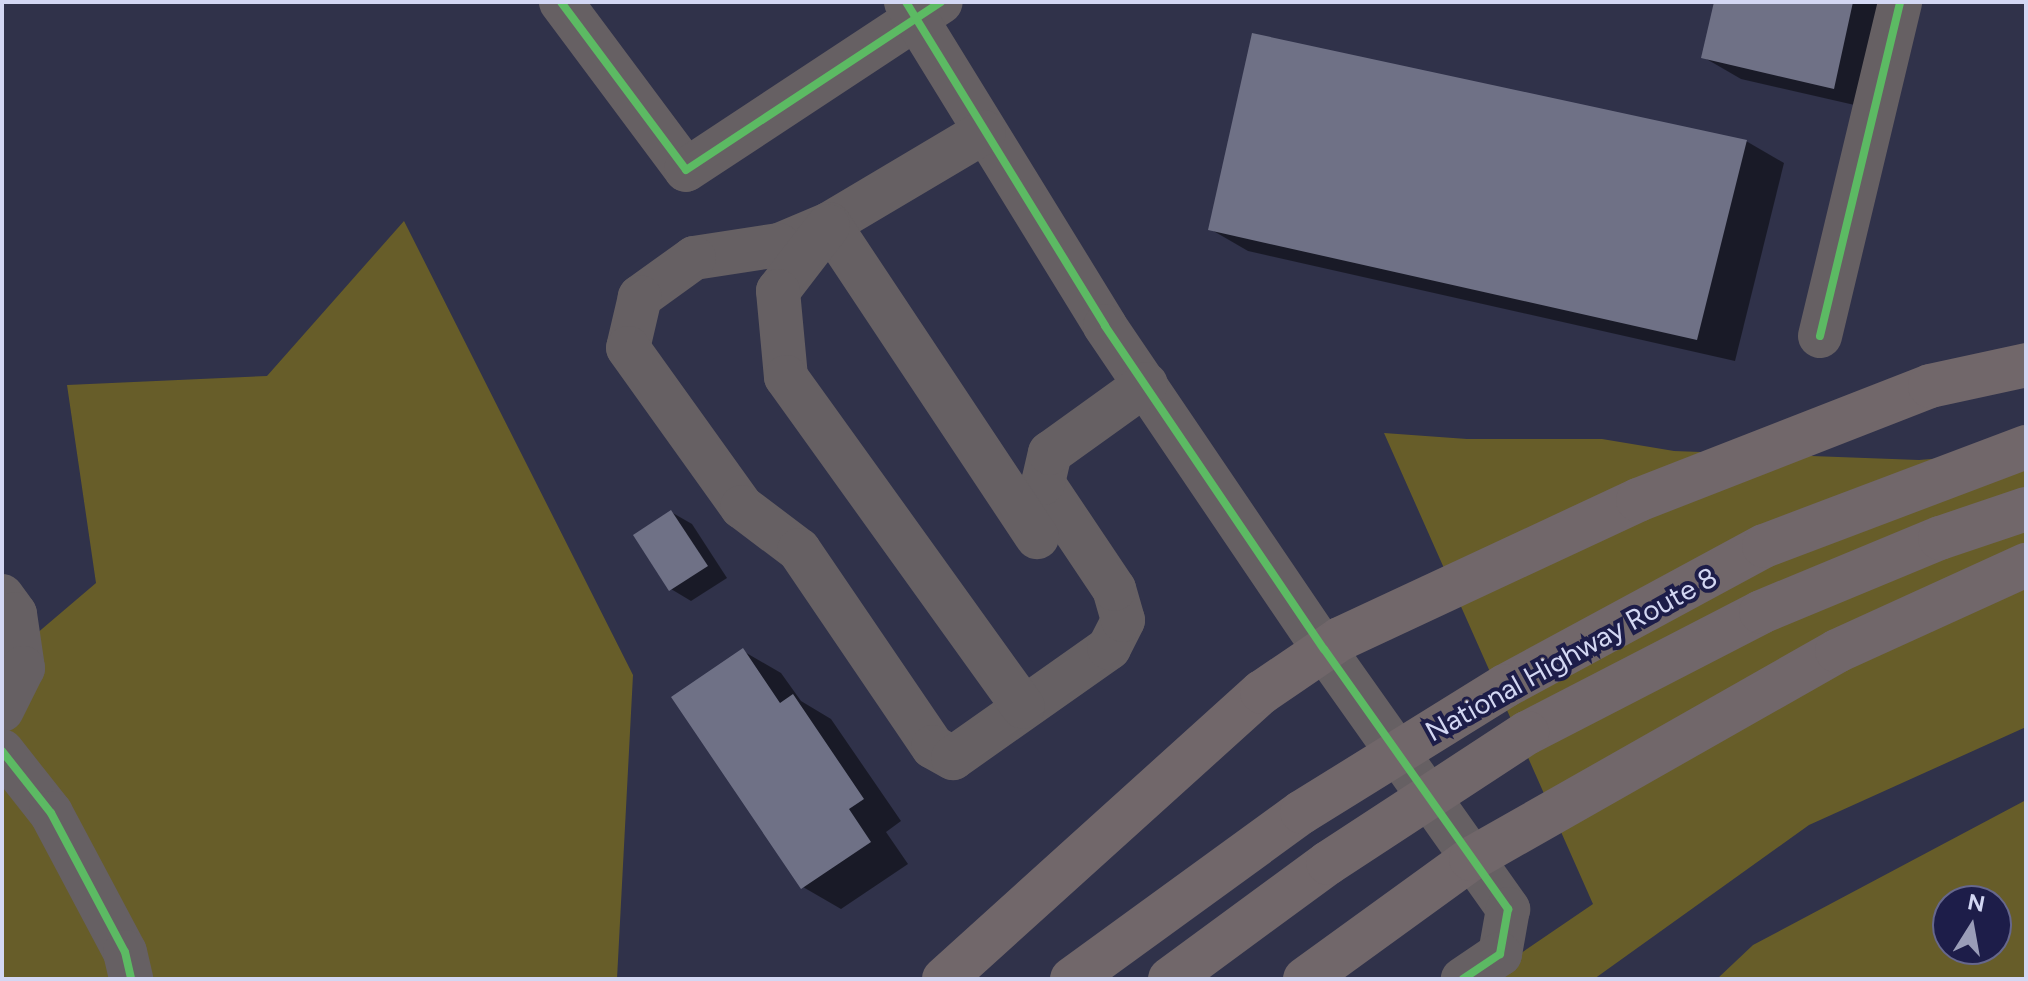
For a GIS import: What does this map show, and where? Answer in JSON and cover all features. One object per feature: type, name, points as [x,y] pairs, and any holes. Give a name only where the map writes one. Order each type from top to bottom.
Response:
[{"type":"highway","points":[[944,979],[1262,692],[1324,649],[1638,500],[1930,386],[2026,365]]},
{"type":"highway","name":"National Highway Route 8","points":[[1072,979],[1302,812],[1505,686],[1764,546],[2026,447]]},
{"type":"highway","name":"National Highway Route 8","points":[[1170,979],[1328,863],[1527,733],[1761,612],[1940,538],[2026,509]]},
{"type":"highway","points":[[1305,979],[1471,859],[1837,651],[2026,565]]},
{"type":"street","points":[[561,2],[686,170],[921,8],[984,132],[1146,384],[1324,649],[1508,909],[1500,954],[1463,979]]},
{"type":"street","points":[[1820,336],[1900,2]]},
{"type":"street","points":[[984,132],[829,224],[779,245],[694,258],[640,297],[628,348],[742,507],[799,550],[933,747],[953,758],[1109,648],[1123,620],[1114,589],[1043,483],[1050,453],[1146,384]]},
{"type":"street","points":[[829,224],[1037,537]]},
{"type":"street","points":[[829,224],[778,291],[786,377],[1023,707]]},
{"type":"street","points":[[2,596],[15,614],[23,668],[2,710]]},
{"type":"street","points":[[2,751],[51,813],[125,952],[131,979]]},
{"type":"shaded area","points":[[404,221],[633,675],[617,979],[2,979],[2,663],[96,583],[67,385],[267,376]]},
{"type":"shaded area","points":[[1384,433],[1467,439],[1602,439],[1674,451],[1919,460],[2026,451],[2026,727],[1809,825],[1594,979],[1483,979],[1593,904]]},
{"type":"shaded area","points":[[2026,800],[2026,979],[1717,979],[1753,945]]},
{"type":"building","points":[[1714,2],[1853,2],[1834,89],[1701,58]]},
{"type":"building","points":[[1252,33],[1747,140],[1697,340],[1208,230]]},
{"type":"building","points":[[671,510],[708,566],[669,591],[633,535]]},
{"type":"building","points":[[743,648],[780,703],[793,694],[864,799],[849,809],[871,842],[801,889],[671,697]]},
{"type":"cycle path","points":[[561,2],[686,170],[941,2]]},
{"type":"cycle path","points":[[906,2],[1105,326],[1324,649],[1508,909],[1500,954],[1463,979]]},
{"type":"cycle path","points":[[1820,336],[1900,2]]},
{"type":"cycle path","points":[[2,751],[51,813],[125,952],[131,979]]}]
